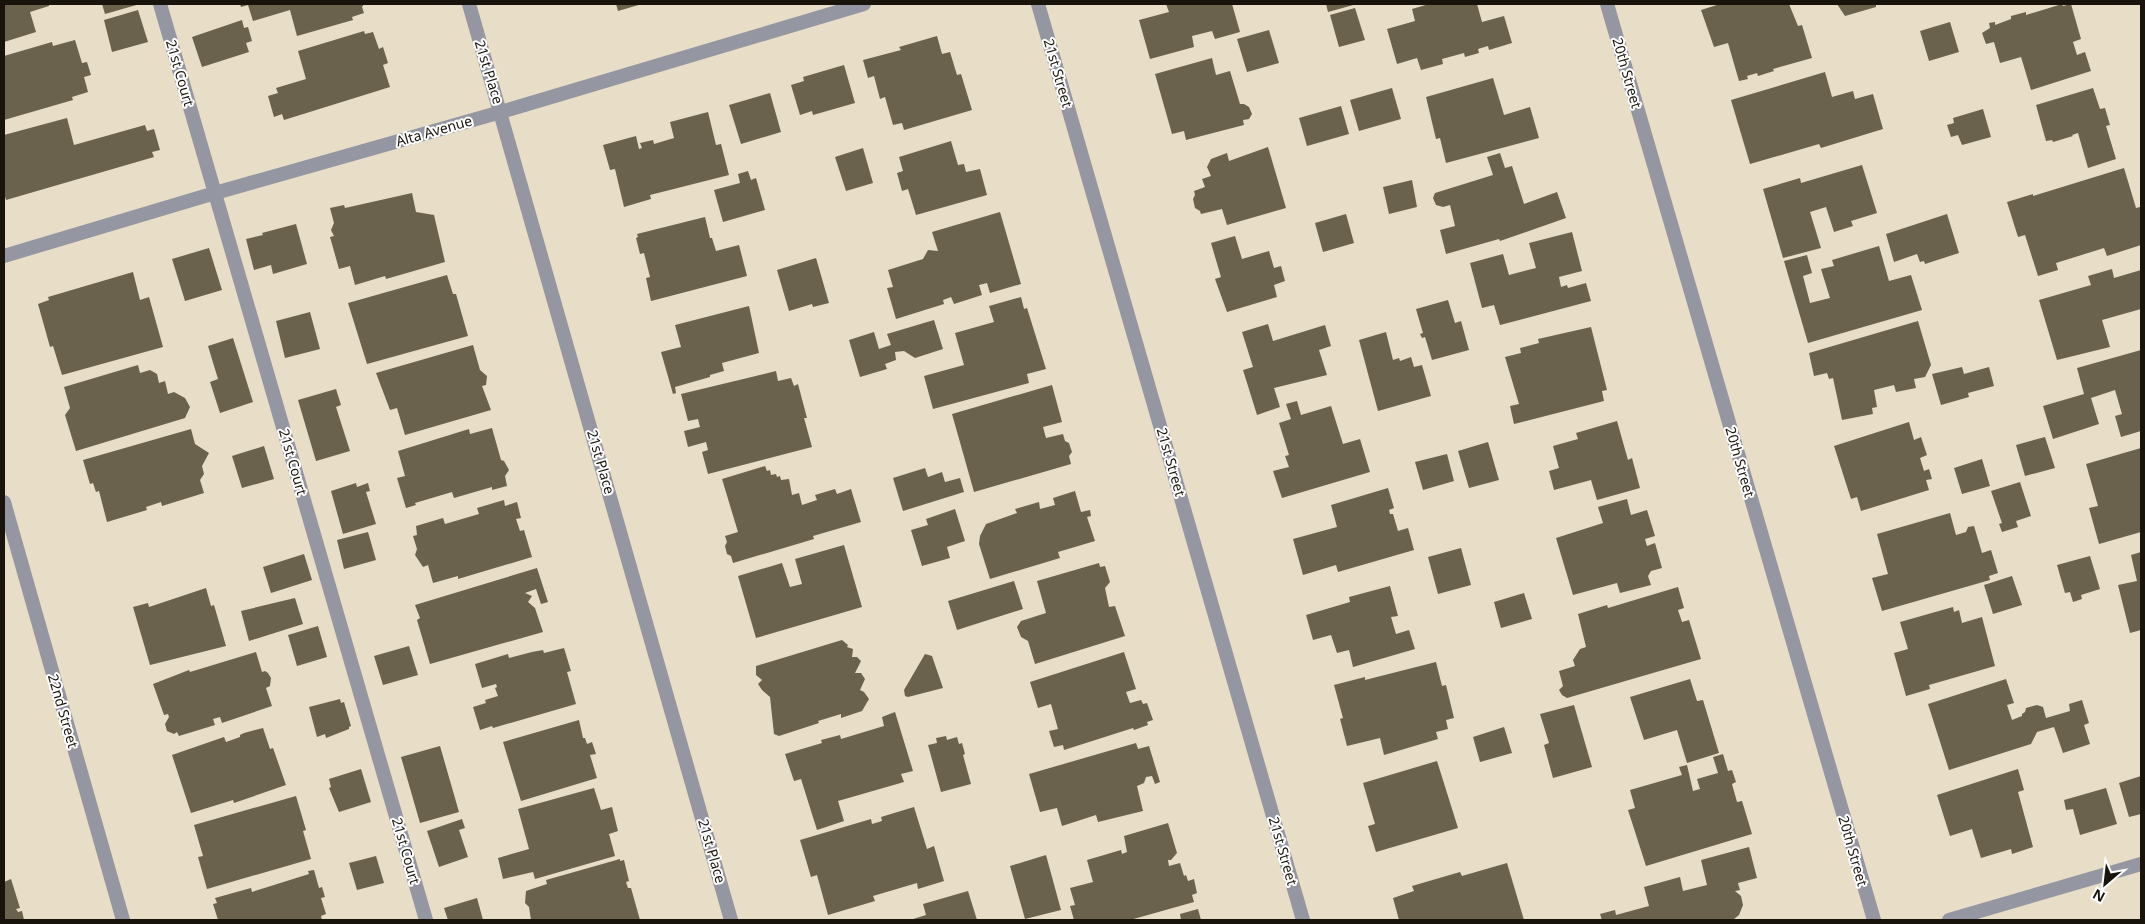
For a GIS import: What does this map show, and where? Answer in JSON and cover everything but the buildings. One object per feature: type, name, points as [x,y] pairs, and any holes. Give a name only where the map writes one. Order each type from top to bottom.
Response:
[{"type":"street","name":"21st Court","points":[[160,4],[426,920]]},
{"type":"street","name":"21st Place","points":[[468,4],[501,112],[732,920]]},
{"type":"street","name":"Alta Avenue","points":[[4,256],[215,193],[501,112],[864,4]]},
{"type":"street","name":"21st Street","points":[[1038,4],[1303,920]]},
{"type":"street","name":"20th Street","points":[[1607,4],[1874,920]]},
{"type":"street","name":"22nd Street","points":[[4,502],[123,920]]},
{"type":"street","points":[[1949,920],[2141,864]]}]
